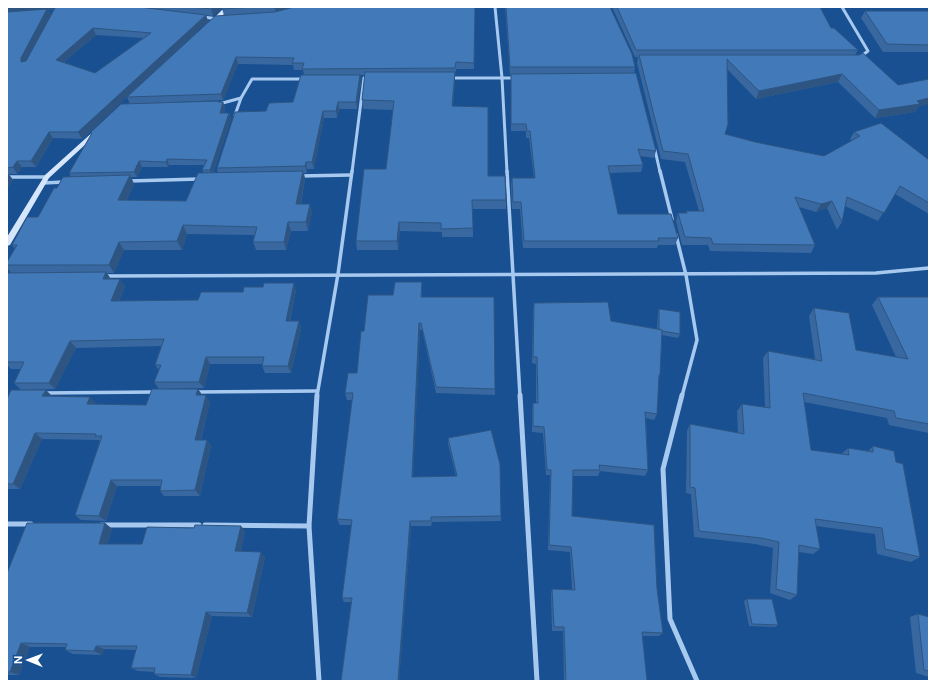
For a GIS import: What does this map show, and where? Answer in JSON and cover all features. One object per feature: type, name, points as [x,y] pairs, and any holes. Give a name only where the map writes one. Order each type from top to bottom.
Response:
[{"type":"street","points":[[210,24],[228,7]]},
{"type":"street","points":[[495,7],[502,78],[537,681]]},
{"type":"street","points":[[842,7],[868,51],[855,60]]},
{"type":"street","points":[[200,17],[216,19],[223,18]]},
{"type":"street","points":[[356,78],[371,78]]},
{"type":"street","points":[[319,681],[309,526],[317,391],[338,274],[364,78]]},
{"type":"street","points":[[448,78],[518,78]]},
{"type":"street","points":[[234,120],[241,98],[252,79],[308,79]]},
{"type":"street","points":[[210,104],[226,103],[241,98]]},
{"type":"street","points":[[7,243],[45,180],[101,127]]},
{"type":"street","points":[[654,146],[673,222]]},
{"type":"street","points":[[295,176],[351,175]]},
{"type":"street","points":[[7,177],[66,182]]},
{"type":"street","points":[[121,181],[208,178]]},
{"type":"street","points":[[674,229],[686,275],[697,340],[663,469],[670,619],[697,681]]},
{"type":"street","points":[[102,276],[338,274],[686,275],[876,273],[929,268]]},
{"type":"street","points":[[190,392],[317,391]]},
{"type":"street","points":[[39,393],[158,392]]},
{"type":"street","points":[[7,524],[39,524]]},
{"type":"street","points":[[94,524],[309,526]]},
{"type":"building","points":[[139,7],[206,15],[78,132],[49,132],[31,161],[17,161],[13,167],[7,168],[7,12],[47,9],[21,58],[21,62],[26,61],[55,8]],"holes":[[[93,28],[151,33],[95,73],[56,60]]]},
{"type":"building","points":[[191,7],[214,7],[211,9]]},
{"type":"building","points":[[224,7],[254,7],[222,9]]},
{"type":"building","points":[[294,7],[475,7],[474,63],[456,62],[455,68],[302,69],[304,63],[292,63],[294,58],[236,57],[221,94],[127,97],[215,16],[275,12]]},
{"type":"building","points":[[506,7],[610,7],[632,54],[635,67],[510,67]]},
{"type":"building","points":[[617,7],[820,7],[831,28],[834,28],[858,50],[636,50]]},
{"type":"building","points":[[865,11],[929,11],[929,45],[887,44]]},
{"type":"building","points":[[863,53],[898,85],[929,79],[929,98],[917,101],[920,104],[879,110],[842,74],[759,91],[727,59],[728,124],[725,134],[755,142],[824,156],[860,136],[854,132],[881,123],[929,160],[929,203],[900,186],[884,213],[847,197],[842,222],[832,201],[821,204],[795,197],[815,245],[713,244],[711,238],[685,237],[678,213],[687,213],[686,211],[704,211],[688,154],[663,151],[639,55],[859,55]]},
{"type":"building","points":[[365,72],[455,72],[452,106],[488,107],[488,176],[505,176],[506,200],[472,200],[473,228],[441,229],[441,223],[399,222],[397,241],[356,241],[364,169],[386,169],[394,101],[362,100]]},
{"type":"building","points":[[636,73],[656,151],[638,149],[643,165],[608,166],[618,214],[671,214],[678,238],[658,238],[659,241],[524,241],[521,202],[513,202],[512,178],[535,178],[530,131],[527,131],[526,124],[511,124],[511,74]]},
{"type":"building","points":[[301,75],[360,75],[356,102],[338,102],[336,111],[323,111],[312,162],[306,162],[305,166],[217,168],[235,112],[266,111],[269,103],[293,102]]},
{"type":"building","points":[[219,101],[218,102],[223,102],[220,113],[229,113],[210,170],[202,170],[207,160],[167,159],[166,162],[139,161],[134,172],[69,173],[92,133],[90,133],[121,104]]},
{"type":"building","points":[[303,171],[296,204],[310,204],[306,222],[288,222],[284,242],[253,242],[257,227],[183,225],[177,241],[119,242],[109,265],[7,265],[7,262],[17,245],[12,245],[27,217],[38,217],[54,188],[57,188],[63,177],[130,175],[118,200],[186,201],[198,173]]},
{"type":"building","points":[[106,272],[103,279],[120,279],[111,301],[198,300],[201,292],[243,292],[244,287],[263,287],[264,283],[294,283],[286,321],[299,321],[288,366],[262,366],[264,357],[206,357],[199,382],[154,382],[161,365],[155,365],[164,339],[70,341],[49,383],[14,383],[24,362],[7,362],[7,273]]},
{"type":"building","points":[[395,282],[422,282],[421,297],[494,297],[495,389],[436,387],[421,323],[419,323],[412,477],[457,476],[448,438],[491,430],[500,464],[501,516],[431,517],[431,521],[410,521],[398,681],[341,681],[352,598],[342,598],[352,520],[337,519],[353,393],[345,393],[348,373],[357,373],[361,331],[364,331],[368,295],[393,295]]},
{"type":"building","points":[[878,297],[929,297],[929,424],[896,418],[894,411],[803,393],[811,450],[849,455],[848,448],[873,452],[873,446],[894,451],[896,462],[903,464],[920,557],[885,549],[882,528],[815,519],[820,549],[799,545],[797,595],[776,589],[779,542],[761,538],[699,531],[695,488],[690,487],[690,424],[744,434],[742,404],[770,408],[768,351],[822,361],[814,308],[849,313],[856,350],[908,359]]},
{"type":"building","points":[[608,302],[611,321],[662,330],[657,414],[645,412],[648,470],[599,465],[600,470],[573,470],[572,516],[654,525],[657,589],[663,633],[642,632],[647,681],[566,681],[564,627],[554,627],[552,589],[575,590],[571,547],[549,545],[551,470],[547,470],[544,427],[533,426],[533,403],[538,403],[537,357],[533,357],[534,303]]},
{"type":"building","points":[[659,309],[680,312],[680,334],[662,331],[659,329]]},
{"type":"building","points":[[152,389],[198,389],[196,395],[206,395],[195,440],[207,440],[195,490],[160,491],[162,480],[111,480],[99,516],[75,515],[102,436],[95,436],[96,434],[35,433],[13,484],[7,484],[7,399],[11,390],[46,390],[42,396],[90,397],[87,404],[146,405]]},
{"type":"building","points":[[27,523],[105,523],[99,544],[142,544],[147,527],[194,528],[195,525],[241,526],[235,551],[261,552],[247,613],[206,612],[191,675],[154,674],[155,668],[131,668],[137,646],[96,646],[94,651],[65,650],[67,644],[21,643],[10,672],[7,672],[7,573]]},
{"type":"building","points":[[747,599],[772,599],[778,625],[752,624]]},
{"type":"building","points":[[918,614],[929,617],[929,671],[924,670]]}]
